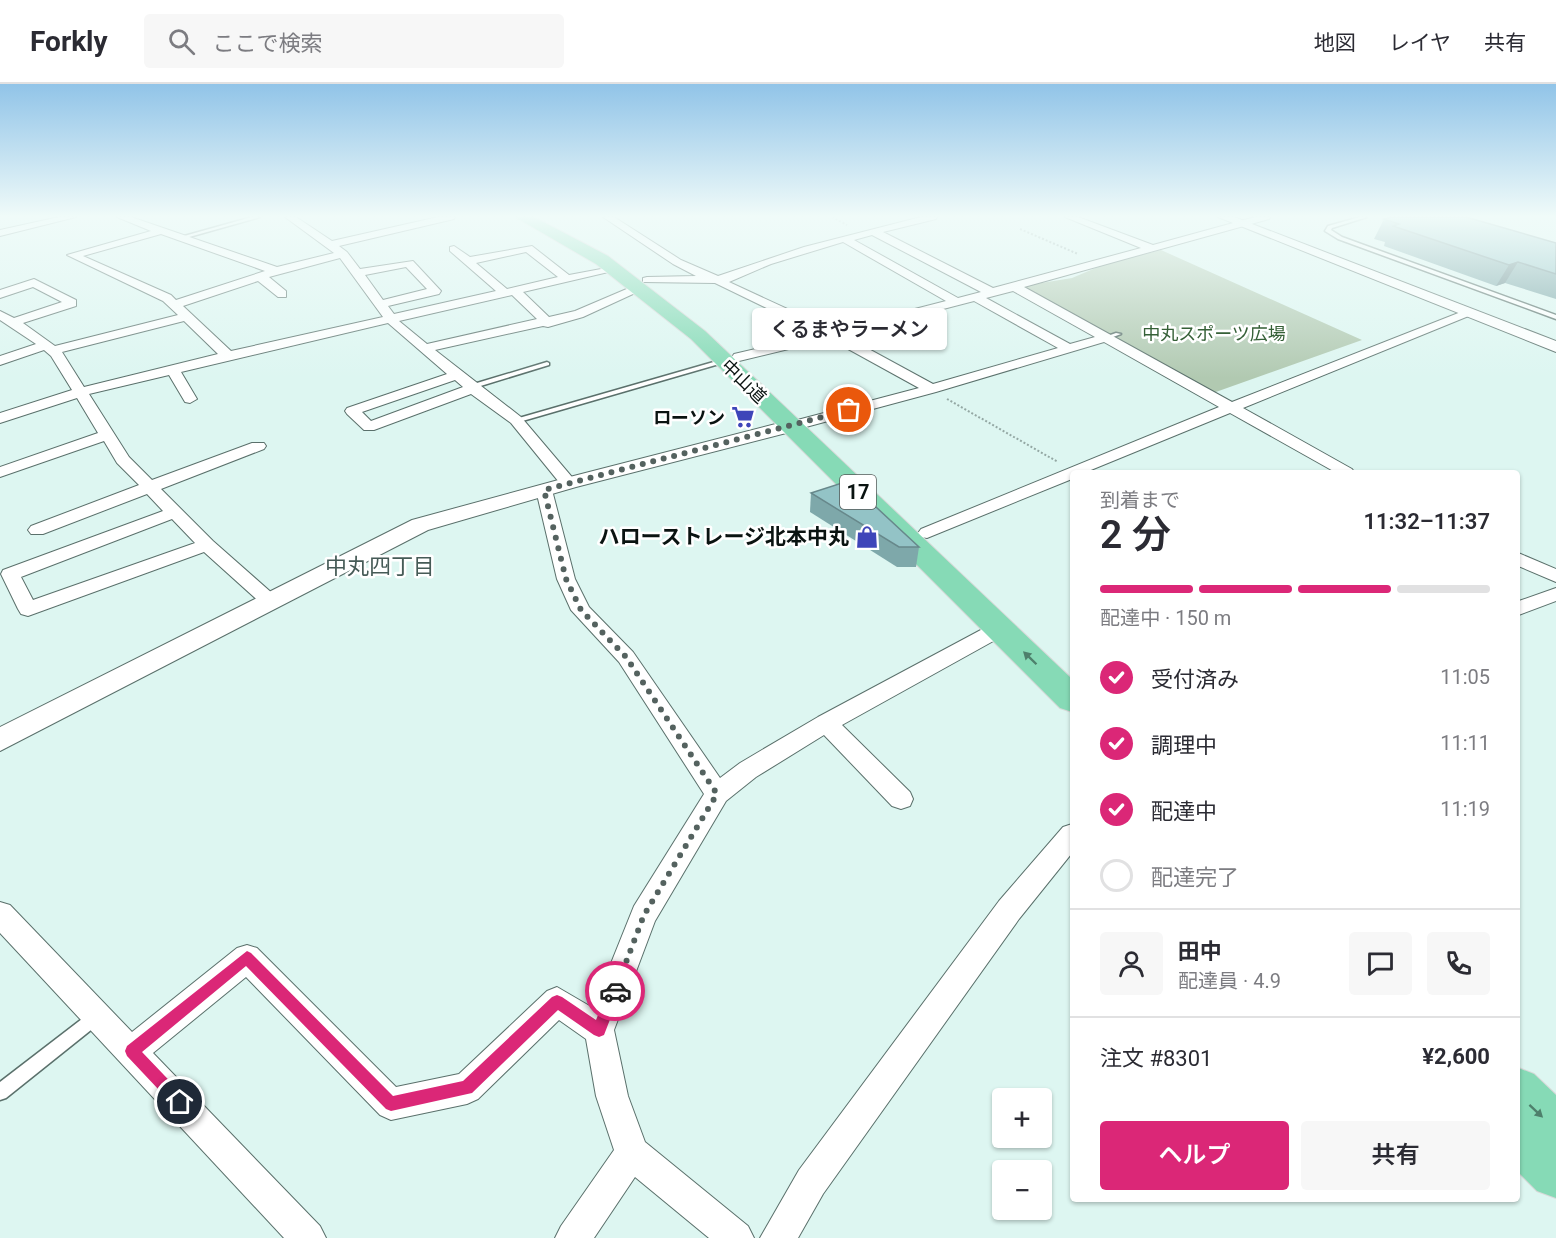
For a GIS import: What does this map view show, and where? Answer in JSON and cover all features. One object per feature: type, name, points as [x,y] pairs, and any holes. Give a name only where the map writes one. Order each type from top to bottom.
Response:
[{"type":"highway","name":"中山道","points":[[618,271],[643,284]]},
{"type":"highway","name":"中山道","points":[[628,271],[698,335],[731,359],[800,423],[927,533],[1070,670]]},
{"type":"highway","name":"中山道","points":[[800,423],[999,629],[1070,697]]},
{"type":"highway","points":[[1520,1096],[1556,1129]]},
{"type":"highway","points":[[1520,1137],[1556,1172]]},
{"type":"street","points":[[107,271],[167,298],[228,357]]},
{"type":"street","points":[[174,305],[280,271]]},
{"type":"street","points":[[370,271],[359,273],[394,319],[396,325],[516,420],[569,483]]},
{"type":"street","points":[[381,304],[435,291],[417,271]]},
{"type":"street","points":[[481,271],[548,323]]},
{"type":"street","points":[[557,271],[567,279]]},
{"type":"street","points":[[0,418],[80,392],[601,271]]},
{"type":"street","points":[[695,271],[833,335],[931,389]]},
{"type":"street","points":[[425,348],[548,323],[579,314],[643,284],[715,281],[742,271]]},
{"type":"street","points":[[902,271],[957,302]]},
{"type":"street","points":[[950,271],[993,293]]},
{"type":"street","points":[[731,359],[833,335],[1071,271]]},
{"type":"street","points":[[1363,271],[1556,347]]},
{"type":"street","points":[[261,277],[282,294]]},
{"type":"street","points":[[0,294],[34,284],[72,303],[4,317]]},
{"type":"street","points":[[1015,287],[1112,336],[1230,408],[1342,470]]},
{"type":"street","points":[[976,297],[1068,348]]},
{"type":"street","points":[[1079,470],[1470,313]]},
{"type":"street","points":[[4,317],[50,348],[72,376],[123,460],[173,513],[271,601]]},
{"type":"street","points":[[0,361],[186,317]]},
{"type":"street","points":[[0,740],[420,525],[569,483],[931,389],[1112,336]]},
{"type":"street","points":[[173,370],[190,399]]},
{"type":"street","points":[[457,375],[352,411],[369,427],[472,387]]},
{"type":"street","points":[[0,472],[107,435]]},
{"type":"street","points":[[37,530],[258,446]]},
{"type":"street","points":[[927,533],[1070,474]]},
{"type":"street","points":[[544,490],[566,579],[581,610],[626,657],[717,794]]},
{"type":"street","points":[[173,513],[10,574],[28,609],[207,545]]},
{"type":"street","points":[[1520,560],[1556,576]]},
{"type":"street","points":[[1520,608],[1556,594]]},
{"type":"street","points":[[736,1238],[632,1153],[612,1096],[599,1030],[644,915],[717,794],[748,770],[826,723],[999,629]]},
{"type":"street","points":[[826,723],[901,799]]},
{"type":"street","points":[[778,1238],[811,1182],[981,947],[1070,837]]},
{"type":"street","points":[[0,914],[99,1015],[308,1238]]},
{"type":"street","points":[[132,1051],[247,958],[391,1104],[467,1088],[557,1001],[599,1030]]},
{"type":"street","points":[[573,1238],[632,1153]]},
{"type":"lane","points":[[1430,271],[1556,317]]},
{"type":"lane","points":[[516,420],[731,359]]},
{"type":"lane","points":[[472,387],[547,364]]},
{"type":"lane","points":[[0,1092],[99,1015]]},
{"type":"path","points":[[931,389],[1071,470]]},
{"type":"green space","name":"中丸スポーツ広場","points":[[1089,271],[1208,271],[1362,340],[1213,393],[1023,286],[1072,278]]},
{"type":"building","points":[[848,481],[919,547],[899,547],[811,493]]},
{"type":"way so far","points":[[615,991],[644,915],[682,848],[717,794],[626,657],[581,610],[566,579],[544,490],[849,410]]},
{"type":"place","name":"くるまやラーメン","points":[[849,410]]},
{"type":"place","name":"ローソン","points":[[743,417]]},
{"type":"place","name":"ハローストレージ北本中丸","points":[[867,537]]},
{"type":"district","name":"中丸四丁目","points":[[380,566]]},
{"type":"route","points":[[180,1102],[132,1051],[247,958],[391,1104],[467,1088],[557,1001],[599,1030],[615,991]]}]
